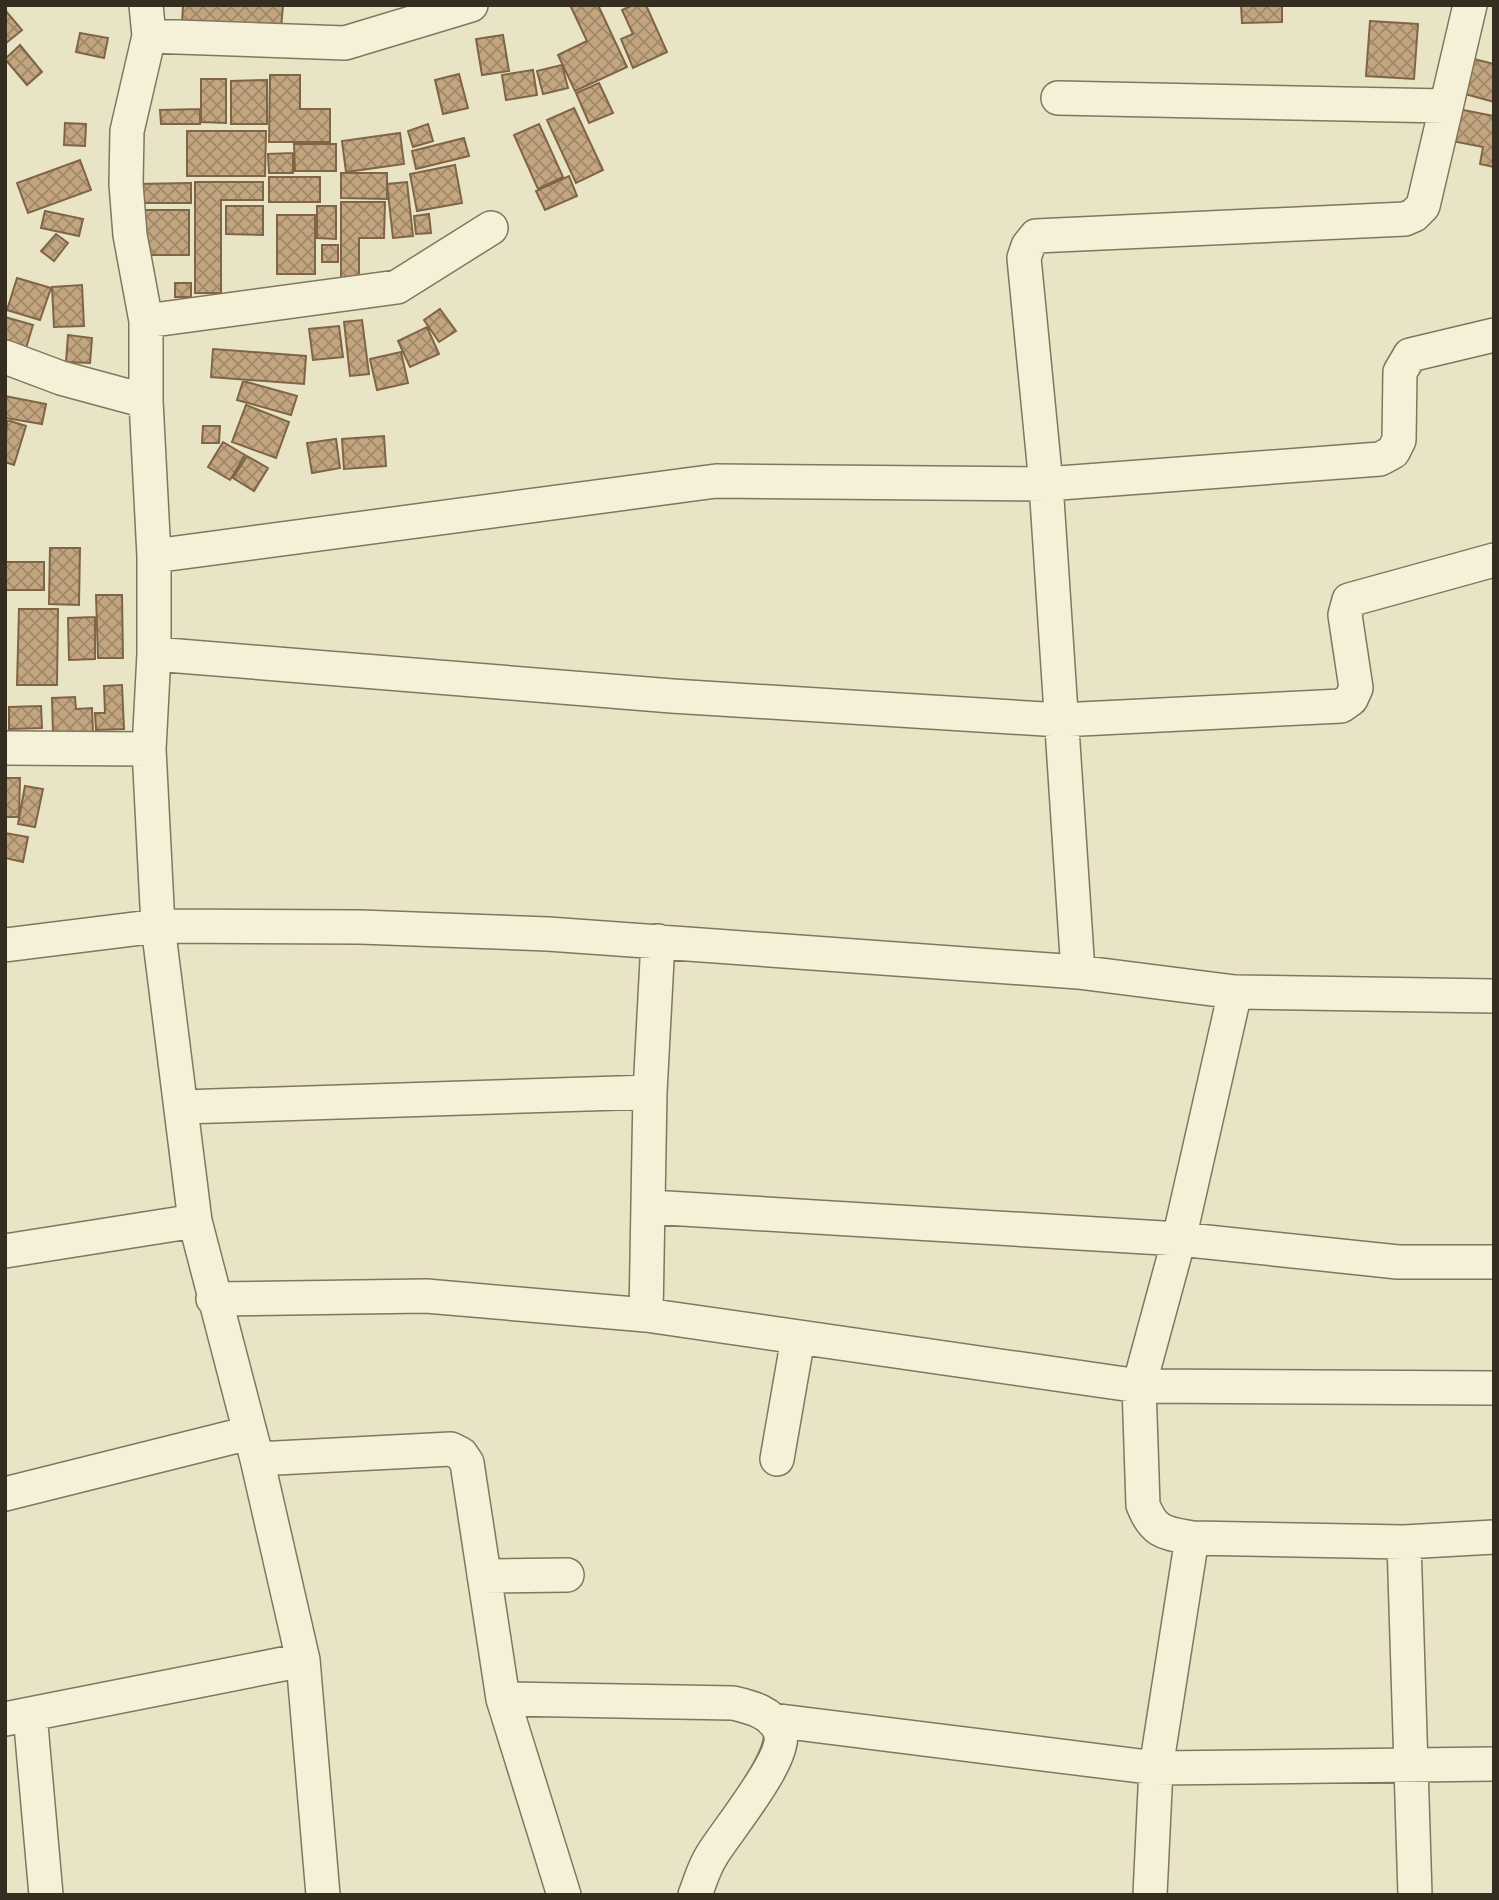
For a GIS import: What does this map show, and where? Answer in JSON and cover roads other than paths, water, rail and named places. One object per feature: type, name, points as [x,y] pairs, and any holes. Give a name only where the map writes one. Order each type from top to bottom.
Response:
[{"type":"street","points":[[323,1895],[303,1660],[253,1446],[195,1221],[158,926],[149,749],[154,654],[154,556],[146,401],[146,321],[130,235],[126,184],[127,131],[148,21],[345,43],[471,5]]},
{"type":"street","points":[[1078,972],[1046,484],[1024,258],[1028,246],[1036,236],[1405,219],[1414,215],[1423,206],[1470,5]]},
{"type":"street","points":[[1058,98],[1445,107]]},
{"type":"street","points":[[146,321],[397,287],[491,228]]},
{"type":"street","points":[[154,556],[716,481],[1046,484],[1380,459],[1393,453],[1399,440],[1399,372],[1402,363],[1410,355],[1494,335]]},
{"type":"street","points":[[5,358],[146,401]]},
{"type":"street","points":[[154,654],[672,696],[1060,720],[1341,706],[1351,699],[1356,688],[1345,615],[1349,600],[1494,560]]},
{"type":"street","points":[[5,748],[149,749]]},
{"type":"street","points":[[5,945],[158,926],[360,927],[658,941],[1078,972],[1235,992],[1494,996]]},
{"type":"street","points":[[646,1315],[650,1093],[658,941]]},
{"type":"street","points":[[1235,992],[1179,1239],[1139,1386],[1143,1505],[1150,1523],[1164,1533],[1192,1538],[1404,1542],[1494,1537]]},
{"type":"street","points":[[182,1107],[650,1093]]},
{"type":"street","points":[[650,1207],[1179,1239],[1398,1262],[1494,1262]]},
{"type":"street","points":[[5,1251],[195,1221]]},
{"type":"street","points":[[213,1299],[426,1296],[646,1315],[1139,1386],[1494,1388]]},
{"type":"street","points":[[777,1459],[798,1338]]},
{"type":"street","points":[[5,1494],[253,1446],[451,1449],[461,1454],[467,1464],[503,1699],[564,1895]]},
{"type":"street","points":[[1150,1895],[1156,1768],[1192,1538]]},
{"type":"street","points":[[1404,1542],[1413,1763],[1415,1895]]},
{"type":"street","points":[[484,1576],[567,1575]]},
{"type":"street","points":[[46,1895],[18,1716],[303,1660]]},
{"type":"street","points":[[503,1699],[733,1703],[757,1709],[772,1720],[780,1730],[774,1763],[711,1856],[695,1895]]},
{"type":"street","points":[[772,1720],[1156,1768],[1494,1764]]}]
